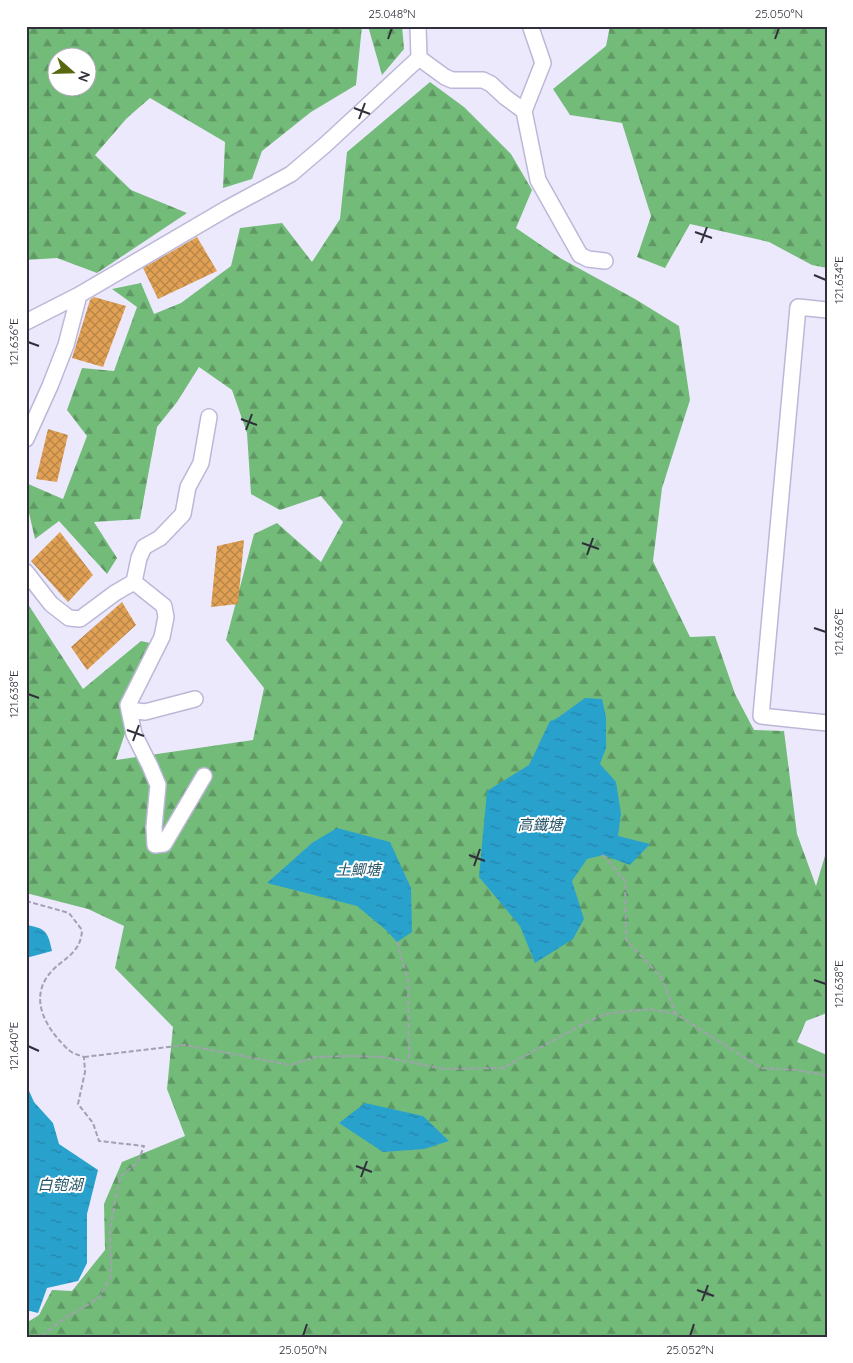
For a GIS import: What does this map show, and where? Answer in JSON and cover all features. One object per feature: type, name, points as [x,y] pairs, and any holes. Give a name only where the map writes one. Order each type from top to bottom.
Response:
[{"type":"lane","points":[[26,322],[79,295],[226,209],[291,174],[419,58],[418,26]]},
{"type":"lane","points":[[531,28],[543,63],[524,111],[538,180],[580,255],[588,259],[605,261]]},
{"type":"lane","points":[[419,58],[452,80],[483,80],[491,84],[524,111]]},
{"type":"lane","points":[[26,439],[66,345],[79,295]]},
{"type":"lane","points":[[827,310],[798,307],[761,716],[827,723]]},
{"type":"lane","points":[[26,572],[51,604],[69,618],[80,619],[115,593],[134,582],[139,558],[144,547],[160,538],[183,514],[188,487],[200,463],[209,417]]},
{"type":"lane","points":[[134,582],[164,606],[166,616],[162,637],[128,705],[134,734],[158,785],[154,827],[155,846],[164,844],[204,776]]},
{"type":"lane","points":[[129,710],[145,712],[195,699]]},
{"type":"path","points":[[603,855],[625,881],[626,940],[661,977],[676,1014]]},
{"type":"path","points":[[26,901],[69,913],[82,930],[82,940],[74,952],[47,976],[43,985],[40,1004],[42,1017],[50,1030],[69,1051],[84,1057],[185,1045],[291,1065],[315,1057],[384,1056],[444,1069],[503,1068],[605,1014],[649,1009],[676,1014],[761,1068],[797,1070],[827,1076]]},
{"type":"path","points":[[397,942],[408,980],[408,1062]]},
{"type":"path","points":[[40,1337],[65,1318],[99,1298],[111,1276],[110,1228],[120,1177],[138,1162],[144,1146],[99,1141],[93,1123],[78,1104],[85,1072],[84,1057]]},
{"type":"green space","points":[[26,26],[362,26],[356,85],[311,112],[262,151],[252,179],[223,188],[225,142],[150,98],[127,118],[95,155],[131,190],[187,213],[97,273],[57,258],[26,260]]},
{"type":"green space","points":[[368,26],[402,26],[404,49],[382,75]]},
{"type":"green space","points":[[610,26],[827,26],[827,268],[812,265],[769,242],[690,224],[665,268],[637,257],[651,216],[622,123],[570,115],[553,89],[606,46]]},
{"type":"green space","points":[[430,82],[464,107],[511,154],[532,190],[516,228],[560,258],[635,299],[679,326],[690,400],[662,488],[653,561],[690,637],[715,636],[735,694],[754,730],[784,731],[797,834],[816,886],[827,849],[827,1013],[806,1021],[797,1042],[827,1055],[827,1337],[26,1337],[26,1323],[39,1315],[52,1290],[72,1291],[105,1250],[104,1204],[122,1162],[185,1136],[167,1089],[173,1027],[115,968],[124,926],[88,909],[26,893],[26,601],[83,689],[141,641],[155,644],[116,760],[253,740],[264,688],[226,640],[254,534],[277,523],[321,562],[343,522],[321,496],[280,510],[251,494],[247,433],[232,390],[199,367],[177,402],[157,427],[140,519],[94,522],[117,558],[107,574],[59,521],[35,539],[26,500],[26,483],[63,499],[87,436],[67,410],[82,368],[114,371],[137,307],[112,289],[141,283],[154,314],[181,303],[231,266],[240,228],[282,223],[312,262],[340,219],[347,152]]},
{"type":"water","name":"高鐵塘","points":[[585,698],[602,699],[606,717],[606,748],[600,764],[616,782],[621,814],[618,836],[650,844],[630,865],[603,855],[587,859],[572,881],[584,919],[573,939],[535,963],[520,926],[479,877],[487,791],[529,765],[550,721],[556,719]]},
{"type":"water","name":"土鯽塘","points":[[337,828],[390,842],[411,888],[412,932],[397,942],[386,930],[357,906],[267,883],[312,843]]},
{"type":"water","points":[[26,925],[45,932],[52,951],[26,958]]},
{"type":"water","name":"白匏湖","points":[[26,1084],[34,1102],[53,1123],[59,1144],[98,1170],[87,1214],[87,1263],[78,1281],[47,1288],[38,1313],[26,1312]]},
{"type":"water","points":[[365,1103],[423,1116],[449,1141],[424,1149],[383,1152],[339,1123]]},
{"type":"building","points":[[197,237],[217,271],[158,299],[143,268]]},
{"type":"building","points":[[94,297],[126,306],[103,367],[72,358],[90,300]]},
{"type":"building","points":[[48,429],[68,435],[57,482],[36,479]]},
{"type":"building","points":[[60,532],[93,575],[68,602],[31,561]]},
{"type":"building","points":[[244,540],[238,604],[211,607],[217,546]]},
{"type":"building","points":[[122,602],[136,625],[87,670],[71,647]]}]
